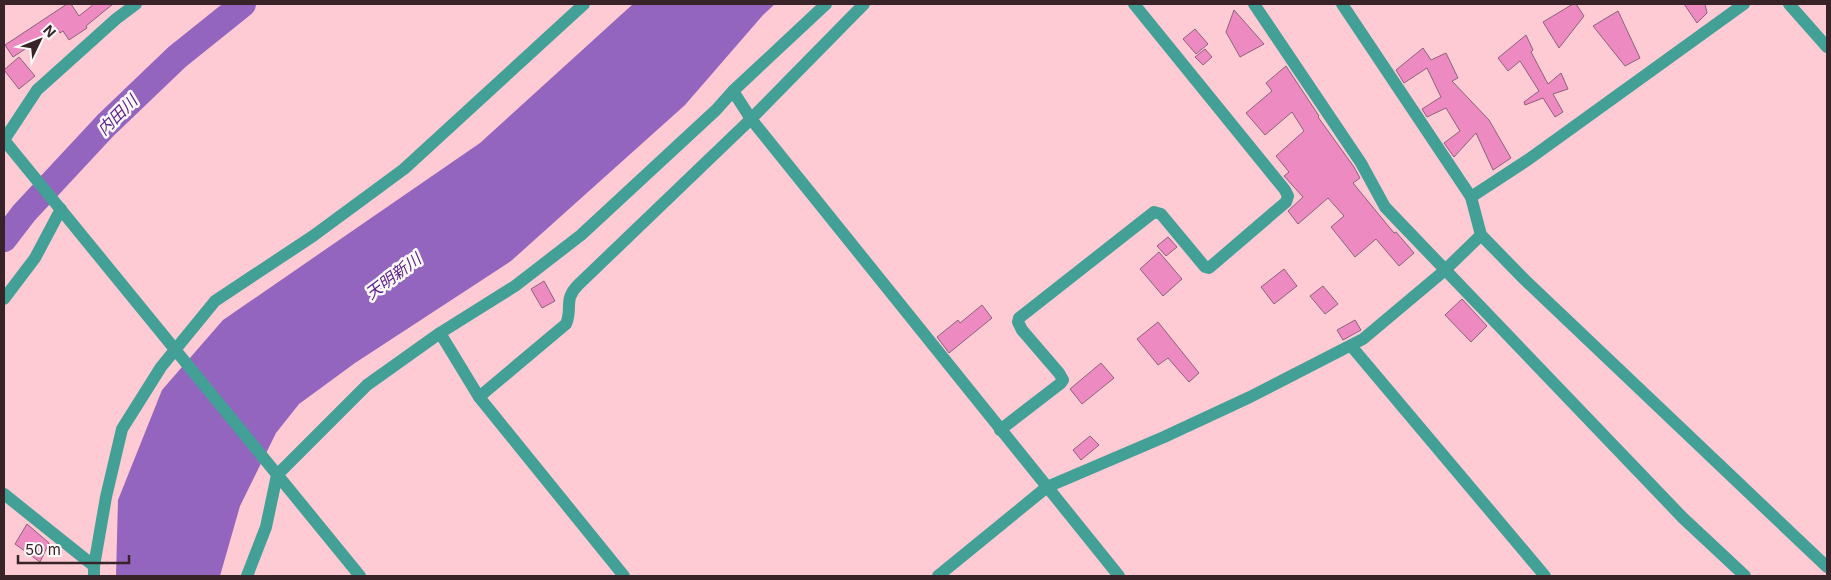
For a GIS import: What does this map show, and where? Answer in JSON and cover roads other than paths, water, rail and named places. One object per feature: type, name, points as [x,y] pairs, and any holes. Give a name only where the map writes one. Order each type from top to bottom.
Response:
[{"type":"street","points":[[136,4],[116,19],[37,90],[4,140],[360,576]]},
{"type":"street","points":[[94,571],[106,497],[122,429],[174,349],[215,301],[313,236],[404,169],[584,4]]},
{"type":"street","points":[[247,576],[266,527],[277,475],[367,385],[440,333],[515,286],[581,235],[716,110],[733,91],[826,4]]},
{"type":"street","points":[[479,397],[566,324],[568,319],[568,299],[572,291],[751,119],[864,4]]},
{"type":"street","points":[[1000,430],[1063,380],[1060,373],[1022,330],[1018,322],[1019,318],[1154,212],[1161,214],[1205,267],[1209,268],[1286,202],[1288,196],[1134,4]]},
{"type":"street","points":[[1254,4],[1360,163],[1385,207],[1683,518],[1745,576]]},
{"type":"street","points":[[1342,4],[1471,197],[1481,235],[1827,567]]},
{"type":"street","points":[[1471,197],[1529,159],[1744,4]]},
{"type":"street","points":[[1789,4],[1827,47]]},
{"type":"street","points":[[733,91],[751,119],[1119,576]]},
{"type":"street","points":[[4,299],[35,258],[61,209]]},
{"type":"street","points":[[938,576],[1047,487],[1164,436],[1352,347],[1364,339],[1445,269],[1481,235]]},
{"type":"street","points":[[440,333],[479,397],[624,576]]},
{"type":"street","points":[[1352,347],[1545,576]]},
{"type":"street","points":[[4,494],[94,571]]},
{"type":"water","name":"天明新川","points":[[633,4],[775,4],[763,15],[685,105],[511,261],[355,363],[299,404],[276,433],[240,506],[220,576],[116,576],[118,500],[162,390],[223,320],[480,143]]},
{"type":"waterway","name":"内田川","points":[[4,239],[24,213],[106,125],[177,57],[243,4]]}]
